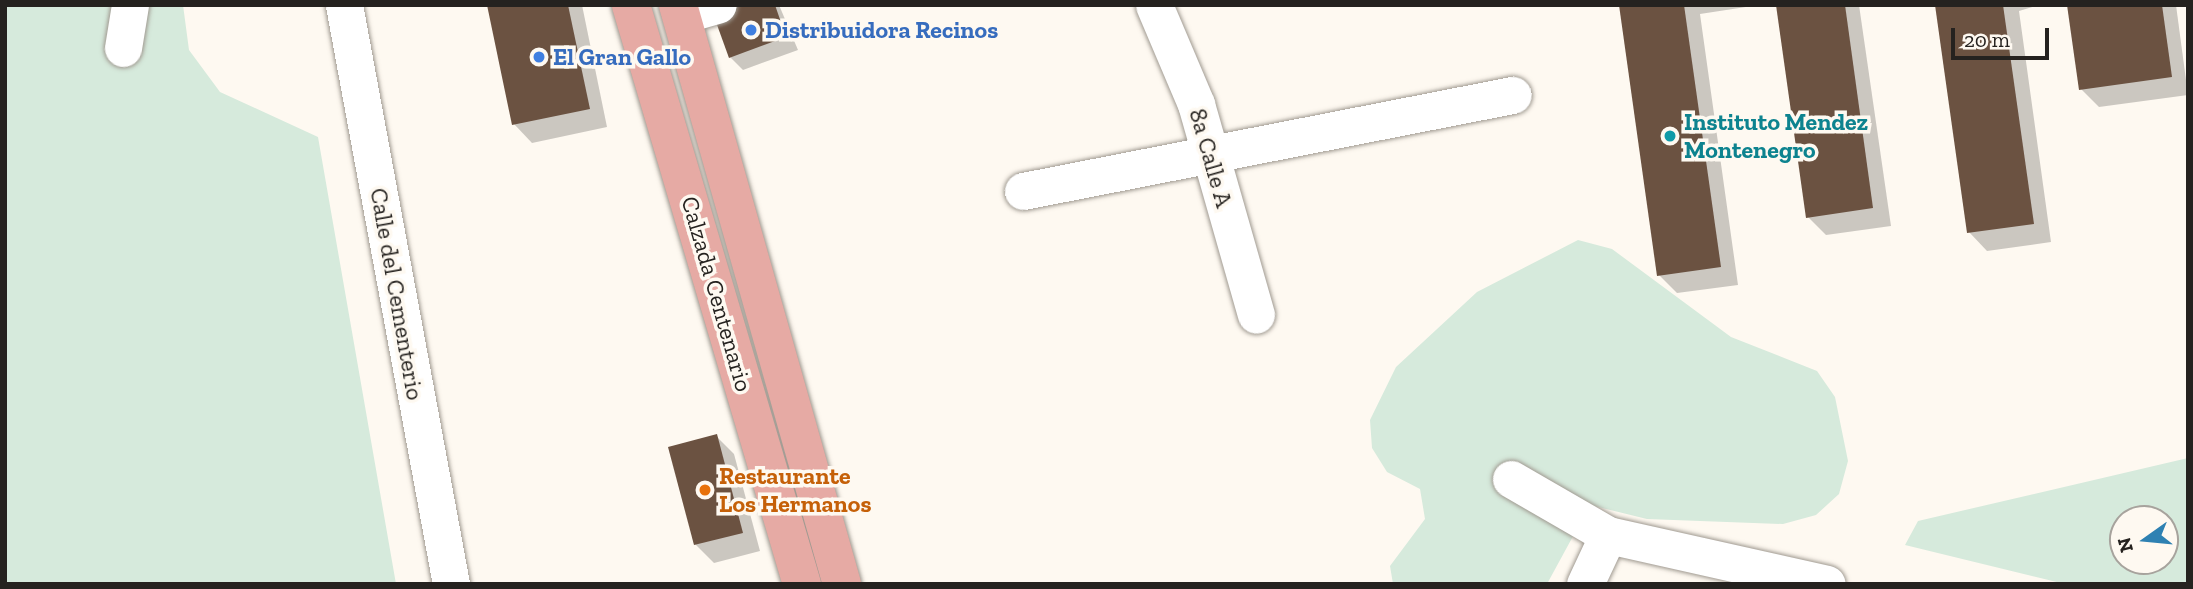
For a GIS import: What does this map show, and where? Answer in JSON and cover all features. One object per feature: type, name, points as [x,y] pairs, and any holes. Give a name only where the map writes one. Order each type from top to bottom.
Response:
[{"type":"main road","name":"Calzada Centenario","points":[[631,5],[802,584]]},
{"type":"main road","name":"Calzada Centenario","points":[[693,9],[842,584]]},
{"type":"street","points":[[123,48],[130,5]]},
{"type":"street","name":"Calle del Cementerio","points":[[344,5],[451,584]]},
{"type":"street","name":"8a Calle A","points":[[1154,5],[1196,104],[1256,314]]},
{"type":"street","points":[[1023,191],[1513,95]]},
{"type":"street","points":[[1511,479],[1608,535],[1827,584]]},
{"type":"street","points":[[1585,584],[1608,535]]},
{"type":"green space","points":[[5,5],[183,5],[189,50],[220,92],[318,137],[396,584],[5,584]]},
{"type":"green space","points":[[1578,240],[1612,249],[1731,337],[1817,371],[1835,397],[1848,461],[1839,494],[1816,515],[1783,524],[1647,519],[1590,505],[1547,584],[1393,584],[1390,566],[1425,519],[1420,489],[1387,472],[1372,448],[1370,420],[1396,367],[1477,292]]},
{"type":"green space","points":[[2188,458],[2188,584],[2065,584],[1905,545],[1918,521]]},
{"type":"building","name":"El Gran Gallo","points":[[487,5],[568,5],[590,109],[512,125]]},
{"type":"building","name":"Distribuidora Recinos","points":[[743,5],[775,5],[786,37],[729,58],[716,22],[724,12]]},
{"type":"building","name":"Instituto Mendez Montenegro","points":[[1619,5],[1684,5],[1721,267],[1657,276]]},
{"type":"building","name":"Instituto Mendez Montenegro","points":[[1776,5],[1845,5],[1873,208],[1806,218]]},
{"type":"building","points":[[1935,5],[2003,5],[2034,224],[1967,233]]},
{"type":"building","points":[[2067,5],[2162,5],[2172,77],[2079,90]]},
{"type":"building","name":"Restaurante Los Hermanos","points":[[717,434],[743,533],[694,545],[668,447]]},
{"type":"place","name":"Distribuidora Recinos","points":[[751,30]]},
{"type":"place","name":"El Gran Gallo","points":[[539,57]]},
{"type":"place","name":"Instituto Mendez Montenegro","points":[[1670,136]]},
{"type":"place","name":"Restaurante Los Hermanos","points":[[705,490]]}]
